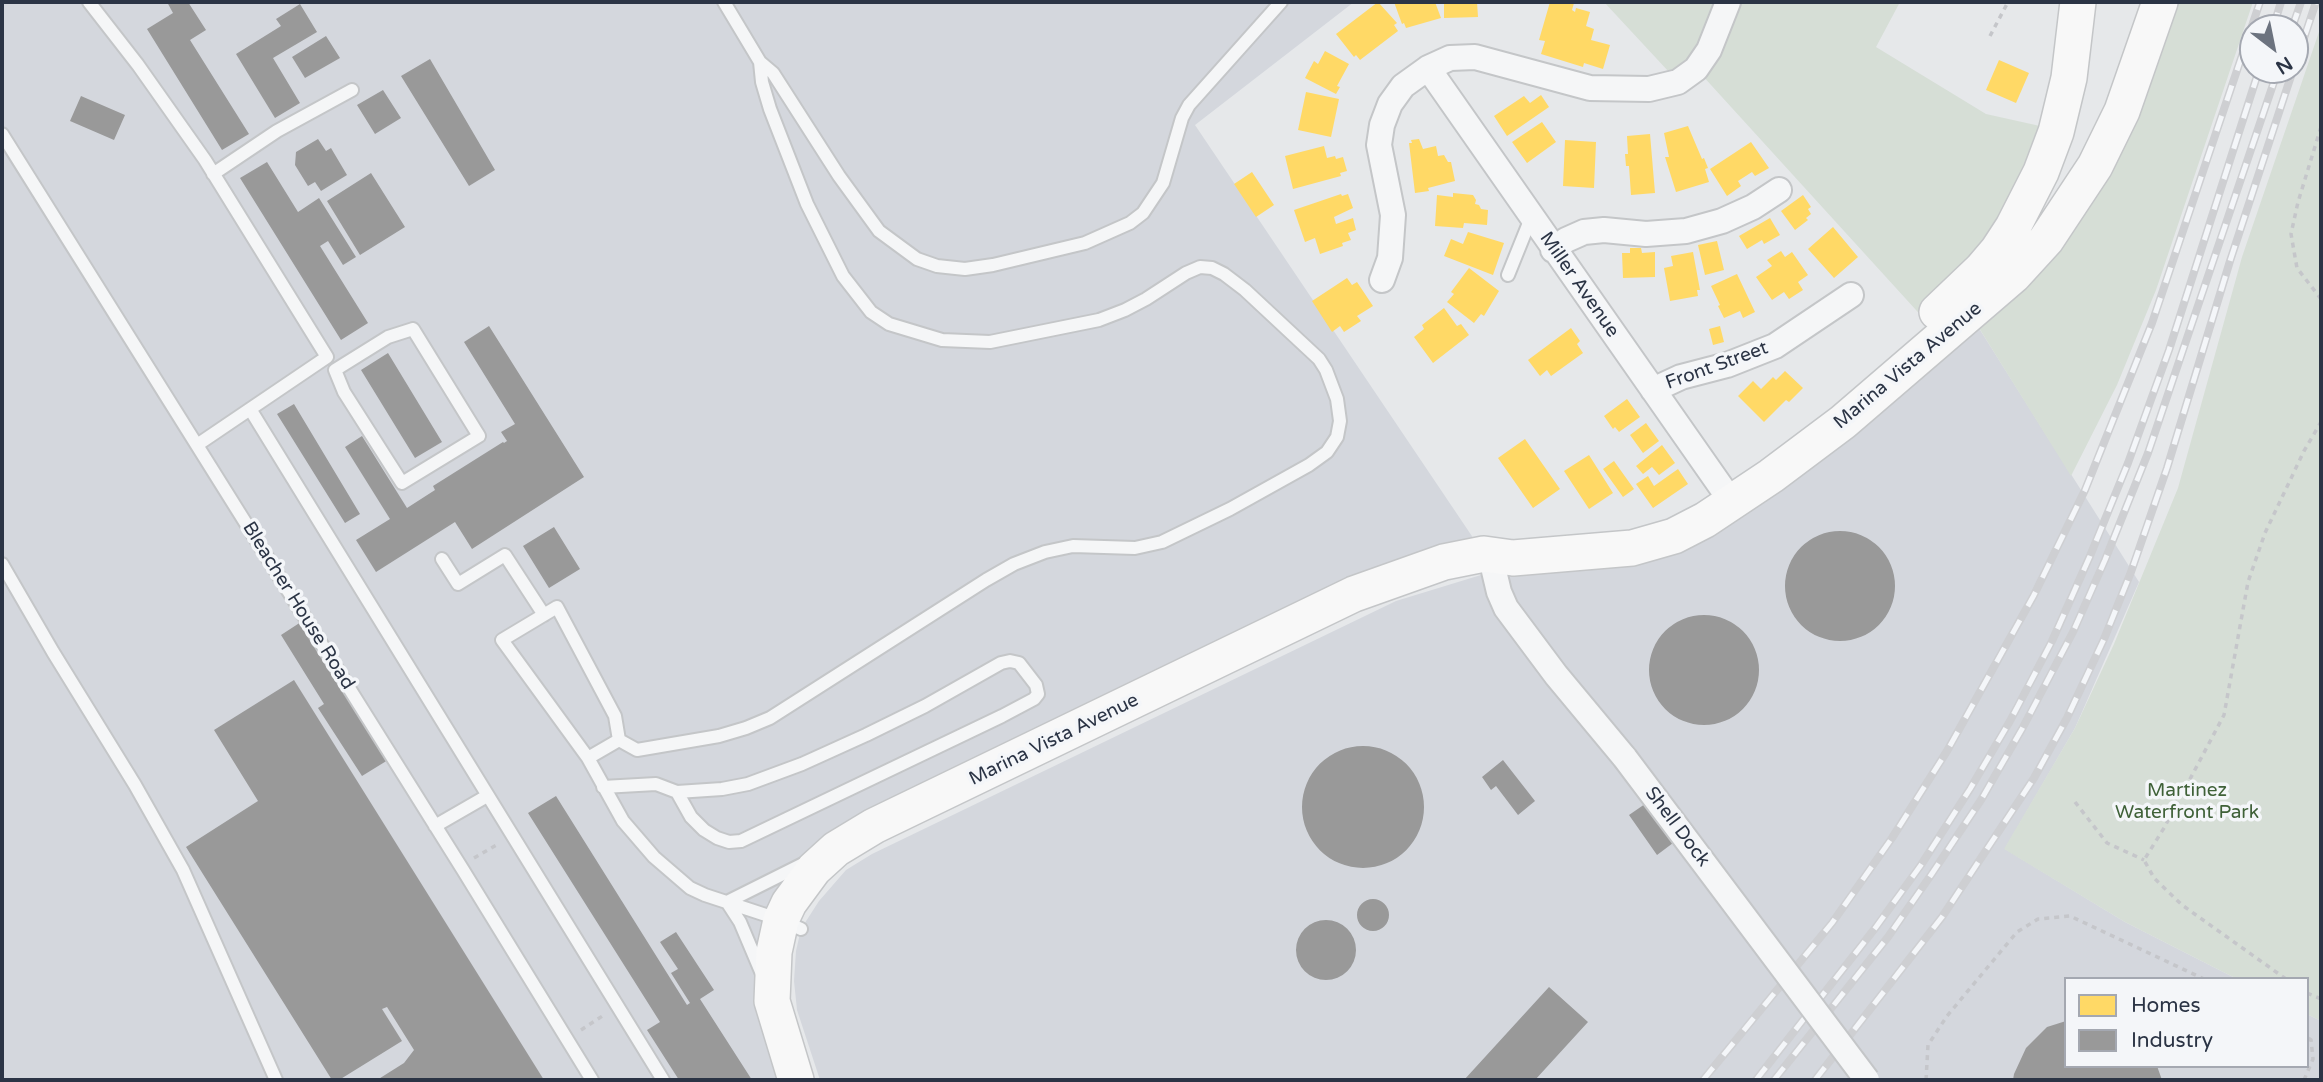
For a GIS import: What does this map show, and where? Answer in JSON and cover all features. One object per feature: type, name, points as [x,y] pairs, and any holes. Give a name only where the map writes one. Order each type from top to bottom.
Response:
[{"type":"main road","points":[[2078,2],[2062,130],[2071,155],[2095,166]]},
{"type":"main road","name":"Marina Vista Avenue","points":[[796,1080],[772,1001],[774,952],[791,924],[819,901],[846,870],[872,854],[1396,601],[1504,565],[1632,548],[1674,536],[1705,520],[1772,477],[1843,422],[2014,275],[2046,240],[2095,166],[2122,111],[2160,2]]},
{"type":"main road","points":[[1731,501],[1779,450],[1955,296],[1989,260],[2013,227],[2041,172],[2056,132],[2070,78]]},
{"type":"main road","name":"Marina Vista Avenue","points":[[820,1080],[797,1010],[794,981],[796,951],[789,903],[814,869],[848,841],[1354,594],[1444,562],[1484,554],[1504,565]]},
{"type":"street","points":[[1382,279],[1390,258],[1393,215],[1379,145],[1382,125],[1390,104],[1404,86],[1428,68],[1450,58],[1475,57],[1590,88],[1649,89],[1678,82],[1696,69],[1709,50],[1728,2]]},
{"type":"street","name":"Miller Avenue","points":[[1428,68],[1731,501]]},
{"type":"street","points":[[1553,250],[1584,232],[1604,230],[1646,234],[1686,231],[1722,221],[1753,207],[1779,190]]},
{"type":"street","name":"Front Street","points":[[1653,390],[1681,377],[1727,365],[1775,346],[1851,295]]},
{"type":"street","name":"Shell Dock","points":[[1504,565],[1499,592],[1506,608],[1556,675],[1625,758],[1867,1080]]},
{"type":"lane","points":[[89,2],[169,109],[213,174],[327,357],[197,445]]},
{"type":"lane","points":[[724,2],[760,62],[772,73],[839,176],[879,231],[917,259],[937,266],[965,269],[1085,243],[1130,223],[1143,213],[1163,183],[1179,127],[1189,105],[1281,2]]},
{"type":"lane","points":[[619,740],[637,750],[719,736],[746,728],[769,718],[1014,564],[1045,552],[1073,546],[1135,548],[1162,542],[1230,509],[1309,465],[1327,452],[1337,437],[1340,421],[1337,399],[1319,359],[1245,290],[1212,268],[1200,267],[1186,273],[1146,299],[1099,320],[990,342],[942,340],[889,324],[871,312],[843,276],[807,204],[770,109],[762,82],[760,62]]},
{"type":"lane","points":[[213,174],[277,131],[352,90]]},
{"type":"lane","name":"Bleacher House Road","points":[[2,134],[592,1080]]},
{"type":"lane","points":[[1508,275],[1531,218]]},
{"type":"lane","points":[[413,329],[479,436],[402,483],[344,392],[335,370],[388,337],[413,329]]},
{"type":"lane","points":[[250,409],[663,1080]]},
{"type":"lane","points":[[442,559],[458,584],[505,555],[544,615]]},
{"type":"lane","points":[[2,564],[183,870],[276,1080]]},
{"type":"lane","points":[[619,740],[615,716],[557,607],[502,640],[588,758],[623,821],[654,857],[690,888],[791,924]]},
{"type":"lane","points":[[603,787],[656,784],[677,792],[748,784],[802,764],[925,706],[1001,663],[1019,663],[1037,685],[1038,694],[1034,699],[1002,716],[741,841],[729,842],[704,830],[691,817],[677,792]]},
{"type":"lane","points":[[588,758],[619,740]]},
{"type":"lane","points":[[435,826],[486,796]]},
{"type":"lane","points":[[727,902],[848,841]]},
{"type":"lane","points":[[727,902],[740,922],[772,1001]]},
{"type":"path","points":[[1990,36],[2008,2]]},
{"type":"path","points":[[2321,127],[2291,234],[2297,268],[2321,299]]},
{"type":"path","points":[[2144,860],[2224,715],[2248,582],[2265,533],[2304,451],[2321,422]]},
{"type":"path","points":[[2074,802],[2107,843],[2144,860],[2154,877],[2182,905],[2283,977]]},
{"type":"path","points":[[476,856],[500,843]]},
{"type":"path","points":[[1926,1080],[1928,1045],[1947,1016],[2017,932],[2038,919],[2070,916],[2200,977]]},
{"type":"path","points":[[578,1031],[607,1013]]},
{"type":"path","points":[[2304,1080],[2313,1059],[2309,1038]]},
{"type":"shaded area","points":[[2,2],[1354,2],[1195,125],[1484,554],[874,826],[781,920],[796,1080],[2,1080]]},
{"type":"shaded area","points":[[1970,314],[2139,582],[2075,728],[2005,849],[2125,922],[2233,977],[2064,977],[2064,1068],[2309,1068],[2309,1015],[2321,1021],[2321,1080],[820,1080],[797,1010],[794,981],[796,951],[801,929],[819,901],[846,870],[872,854],[1396,601],[1494,571],[1674,536]]},
{"type":"green space","points":[[1604,2],[1725,2],[1692,65],[1669,72]]},
{"type":"green space","points":[[1738,2],[1900,2],[1876,47],[1986,114],[2040,126],[2041,172],[1926,321],[1701,74]]},
{"type":"green space","points":[[2173,2],[2253,2],[2249,14],[2239,14],[2239,44],[2156,290],[2117,385],[2071,476],[1979,328]]},
{"type":"green space","name":"Martinez Waterfront Park","points":[[2321,26],[2321,1021],[2309,1015],[2309,977],[2233,977],[2125,922],[2004,849],[2075,728],[2114,644],[2178,488],[2242,257],[2301,84],[2309,84],[2309,61]]},
{"type":"building: Homes","points":[[1378,2],[1397,23],[1394,25],[1398,31],[1360,60],[1356,55],[1354,57],[1336,34]]},
{"type":"building: Homes","points":[[1394,2],[1435,2],[1441,18],[1406,28]]},
{"type":"building: Homes","points":[[1444,2],[1477,2],[1478,17],[1444,18]]},
{"type":"building: Homes","points":[[1550,2],[1571,2],[1574,3],[1572,10],[1575,12],[1576,8],[1590,12],[1586,26],[1594,29],[1591,40],[1610,45],[1603,69],[1584,63],[1583,67],[1541,54],[1545,41],[1539,40]]},
{"type":"building: Homes","points":[[1325,51],[1349,64],[1337,86],[1340,87],[1336,94],[1305,78],[1314,61],[1318,64]]},
{"type":"building: Homes","points":[[1999,60],[2029,73],[2016,103],[1986,90]]},
{"type":"building: Homes","points":[[1306,92],[1339,99],[1331,137],[1298,130]]},
{"type":"building: Homes","points":[[1541,95],[1549,107],[1507,136],[1494,116],[1524,96],[1530,103]]},
{"type":"building: Homes","points":[[1542,122],[1556,142],[1527,163],[1512,142]]},
{"type":"building: Homes","points":[[1688,126],[1708,168],[1705,169],[1709,182],[1676,192],[1665,157],[1669,157],[1664,133]]},
{"type":"building: Homes","points":[[1650,134],[1655,193],[1631,195],[1629,166],[1626,166],[1625,154],[1628,154],[1627,136]]},
{"type":"building: Homes","points":[[1419,139],[1423,149],[1436,146],[1438,156],[1444,155],[1448,162],[1451,162],[1455,181],[1428,188],[1429,191],[1415,193],[1409,143]]},
{"type":"building: Homes","points":[[1565,140],[1596,142],[1594,188],[1563,186]]},
{"type":"building: Homes","points":[[1751,142],[1769,168],[1755,176],[1752,172],[1738,181],[1741,186],[1727,196],[1710,169]]},
{"type":"building: Homes","points":[[1324,146],[1327,158],[1343,157],[1347,171],[1340,173],[1341,176],[1293,189],[1285,156]]},
{"type":"building: Homes","points":[[1252,172],[1274,205],[1256,217],[1234,184]]},
{"type":"building: Homes","points":[[1453,193],[1473,195],[1475,204],[1488,210],[1487,225],[1464,223],[1463,228],[1435,226],[1437,195],[1453,197]]},
{"type":"building: Homes","points":[[1348,194],[1353,208],[1334,217],[1336,224],[1353,218],[1356,230],[1348,233],[1351,240],[1342,243],[1343,246],[1320,254],[1315,238],[1305,242],[1294,210]]},
{"type":"building: Homes","points":[[1803,195],[1811,207],[1808,209],[1811,214],[1806,218],[1808,220],[1795,230],[1781,211]]},
{"type":"building: Homes","points":[[1770,218],[1780,235],[1764,244],[1762,240],[1747,249],[1739,236]]},
{"type":"building: Homes","points":[[1833,227],[1858,257],[1834,278],[1808,249]]},
{"type":"building: Homes","points":[[1468,232],[1504,243],[1493,275],[1444,256],[1451,239],[1463,244]]},
{"type":"building: Homes","points":[[1717,241],[1724,270],[1705,275],[1698,245]]},
{"type":"building: Homes","points":[[1630,248],[1641,248],[1642,253],[1655,252],[1655,277],[1623,278],[1622,253],[1630,253]]},
{"type":"building: Homes","points":[[1781,251],[1785,257],[1792,252],[1808,275],[1798,282],[1803,290],[1789,299],[1784,292],[1772,300],[1756,277],[1772,266],[1767,260]]},
{"type":"building: Homes","points":[[1693,252],[1700,290],[1697,290],[1698,296],[1670,301],[1664,268],[1673,266],[1671,256]]},
{"type":"building: Homes","points":[[1469,268],[1499,291],[1484,316],[1481,314],[1474,323],[1447,302]]},
{"type":"building: Homes","points":[[1737,274],[1755,312],[1743,318],[1740,311],[1724,318],[1711,286]]},
{"type":"building: Homes","points":[[1347,278],[1352,285],[1357,282],[1373,306],[1357,316],[1361,321],[1344,332],[1340,326],[1332,332],[1312,301]]},
{"type":"building: Homes","points":[[1444,308],[1457,326],[1461,324],[1469,335],[1433,363],[1414,337],[1424,329],[1422,325]]},
{"type":"building: Homes","points":[[1720,326],[1724,342],[1713,345],[1709,329]]},
{"type":"building: Homes","points":[[1571,328],[1580,341],[1577,344],[1583,353],[1551,376],[1547,370],[1540,376],[1528,360]]},
{"type":"building: Homes","points":[[1785,371],[1803,388],[1789,402],[1786,400],[1764,422],[1738,396],[1753,381],[1761,389],[1773,377],[1776,380]]},
{"type":"building: Homes","points":[[1627,399],[1640,417],[1619,432],[1615,427],[1613,429],[1604,416]]},
{"type":"building: Homes","points":[[1646,423],[1659,441],[1643,453],[1630,435]]},
{"type":"building: Homes","points":[[1525,439],[1560,489],[1533,508],[1498,458]]},
{"type":"building: Homes","points":[[1662,445],[1675,463],[1659,475],[1652,467],[1643,474],[1636,466]]},
{"type":"building: Homes","points":[[1589,455],[1613,493],[1589,509],[1564,471]]},
{"type":"building: Homes","points":[[1614,461],[1634,489],[1623,497],[1603,469]]},
{"type":"building: Homes","points":[[1678,469],[1688,484],[1653,508],[1636,484],[1648,476],[1654,486]]},
{"type":"building: Industry","points":[[167,2],[188,2],[206,30],[190,40],[249,134],[222,150],[147,29],[173,13]]},
{"type":"building: Industry","points":[[300,4],[317,32],[273,58],[300,103],[275,118],[236,54],[281,26],[276,19]]},
{"type":"building: Industry","points":[[326,36],[340,58],[305,78],[292,57]]},
{"type":"building: Industry","points":[[430,59],[495,170],[469,186],[401,76]]},
{"type":"building: Industry","points":[[383,90],[401,118],[375,134],[357,105]]},
{"type":"building: Industry","points":[[81,96],[125,115],[114,140],[70,121]]},
{"type":"building: Industry","points":[[318,139],[326,151],[331,148],[347,175],[321,191],[315,182],[308,186],[295,165],[296,152]]},
{"type":"building: Industry","points":[[267,162],[298,212],[319,198],[356,257],[343,265],[328,241],[320,246],[368,323],[341,340],[240,178]]},
{"type":"building: Industry","points":[[371,173],[405,227],[360,255],[327,201]]},
{"type":"building: Industry","points":[[489,326],[584,477],[472,549],[455,522],[376,572],[356,540],[390,519],[345,447],[362,436],[407,508],[435,490],[433,486],[507,441],[501,432],[515,424],[464,342]]},
{"type":"building: Industry","points":[[388,353],[442,442],[415,458],[361,370]]},
{"type":"building: Industry","points":[[294,404],[360,514],[345,523],[277,414]]},
{"type":"building: Industry","points":[[554,527],[580,569],[549,588],[523,546]]},
{"type":"building: Industry","points":[[1840,531],[1861,535],[1879,547],[1891,565],[1895,586],[1891,607],[1879,625],[1861,637],[1840,641],[1819,637],[1801,625],[1789,607],[1785,586],[1789,565],[1801,547],[1819,535]]},
{"type":"building: Industry","points":[[1704,615],[1725,619],[1743,631],[1755,649],[1759,670],[1755,691],[1743,709],[1725,721],[1704,725],[1683,721],[1665,709],[1653,691],[1649,670],[1653,649],[1665,631],[1683,619]]},
{"type":"building: Industry","points":[[301,622],[388,760],[362,776],[318,708],[324,704],[281,635]]},
{"type":"building: Industry","points":[[294,680],[544,1080],[377,1080],[404,1063],[414,1050],[387,1007],[382,1009],[402,1041],[339,1080],[332,1080],[186,847],[258,801],[214,730]]},
{"type":"building: Industry","points":[[1363,746],[1387,750],[1406,764],[1420,783],[1424,807],[1420,831],[1406,850],[1387,864],[1363,868],[1339,864],[1320,850],[1306,831],[1302,807],[1306,783],[1320,764],[1339,750]]},
{"type":"building: Industry","points":[[1503,760],[1535,801],[1518,815],[1496,786],[1491,790],[1482,777]]},
{"type":"building: Industry","points":[[556,796],[687,1005],[690,1003],[671,973],[678,969],[660,942],[676,932],[714,990],[700,999],[752,1080],[679,1080],[647,1030],[660,1022],[528,813]]},
{"type":"building: Industry","points":[[1645,804],[1673,843],[1657,855],[1629,815]]},
{"type":"building: Industry","points":[[1373,899],[1384,904],[1389,915],[1384,926],[1373,931],[1362,926],[1357,915],[1362,904]]},
{"type":"building: Industry","points":[[1326,920],[1343,925],[1351,933],[1356,950],[1351,967],[1343,975],[1326,980],[1309,975],[1301,967],[1296,950],[1301,933],[1309,925]]},
{"type":"building: Industry","points":[[1549,987],[1588,1022],[1535,1080],[1464,1080]]},
{"type":"building: Industry","points":[[2064,1022],[2064,1068],[2158,1068],[2162,1080],[2013,1080],[2026,1048],[2047,1027]]},
{"type":"railway","points":[[1703,1080],[1832,923],[1892,838],[1947,751],[2034,595],[2085,490],[2152,323],[2260,2]]},
{"type":"railway","points":[[2277,14],[2281,2]]},
{"type":"railway","points":[[2297,14],[2301,2]]},
{"type":"railway","points":[[2309,23],[2316,2]]},
{"type":"railway","points":[[1756,1080],[1921,865],[2010,721],[2052,641],[2128,463],[2169,350],[2254,84]]},
{"type":"railway","points":[[1774,1080],[1888,937],[1931,875],[1981,800],[2073,632],[2148,453],[2273,84]]},
{"type":"railway","points":[[1815,1080],[1942,917],[2034,778],[2067,718],[2104,639],[2131,572],[2167,468],[2230,261],[2288,84]]}]
